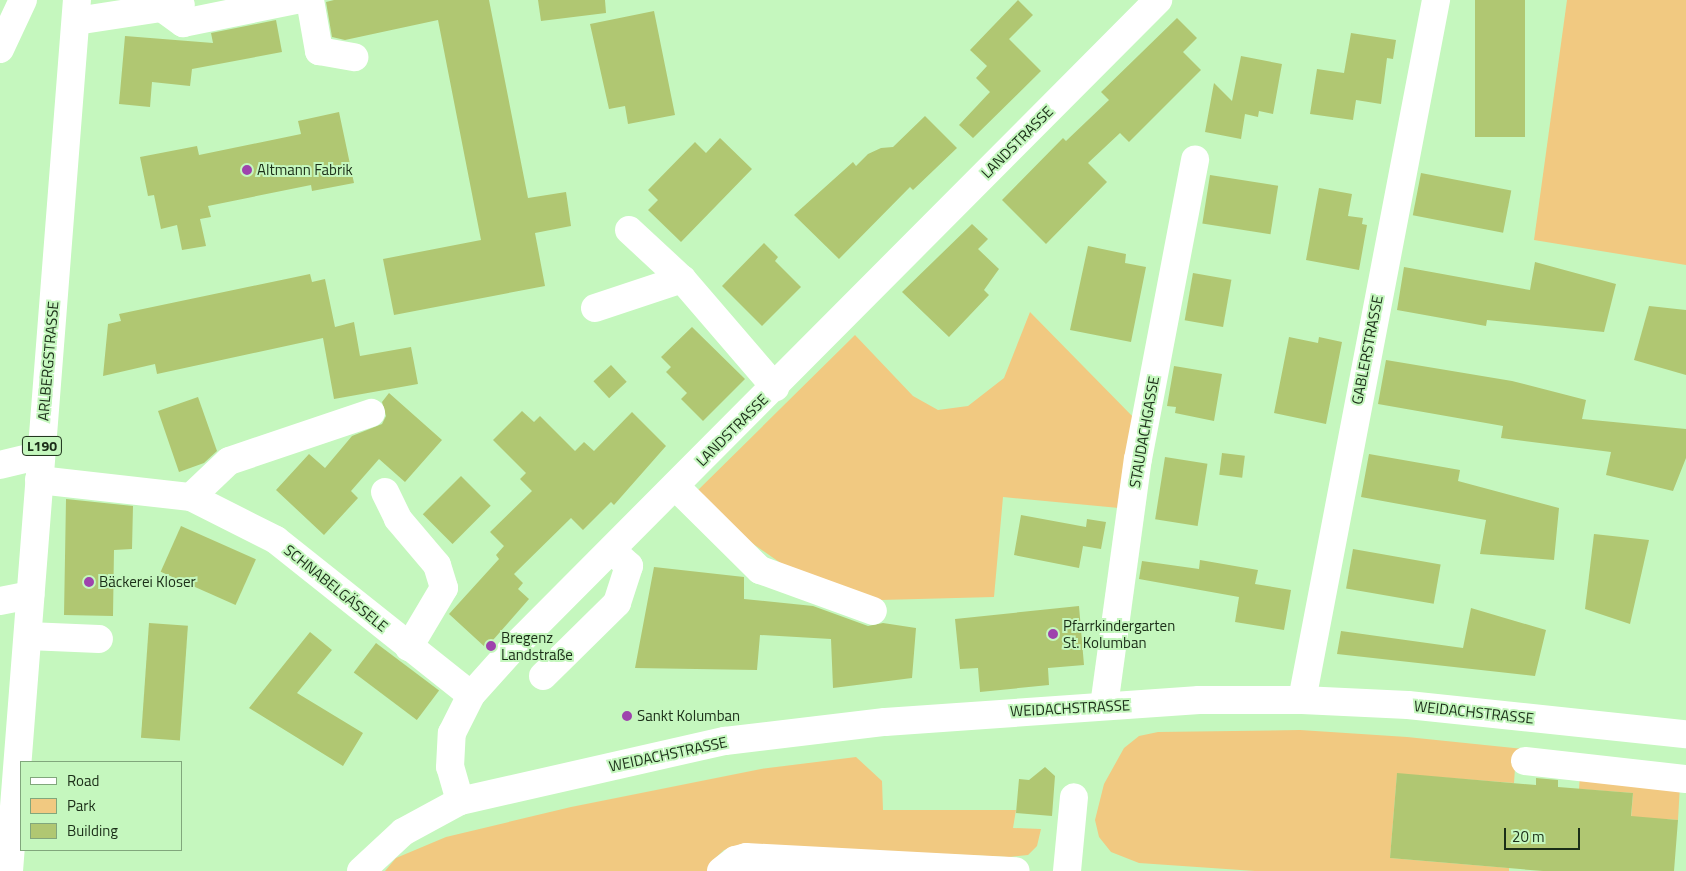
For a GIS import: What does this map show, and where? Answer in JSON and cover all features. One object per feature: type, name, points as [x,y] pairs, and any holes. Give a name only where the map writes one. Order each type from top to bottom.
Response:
[{"type":"street","points":[[0,49],[23,0]]},
{"type":"street","points":[[77,10],[162,8],[211,0]]},
{"type":"street","points":[[162,8],[183,23],[296,0]]},
{"type":"street","points":[[310,0],[319,51],[354,57]]},
{"type":"street","name":"LANDSTRASSE","points":[[460,801],[450,767],[452,732],[471,695],[517,644],[613,551],[1158,0]]},
{"type":"street","name":"GABLERSTRASSE","points":[[1302,700],[1436,0]]},
{"type":"street","name":"ARLBERGSTRASSE","points":[[9,871],[77,10]]},
{"type":"street","name":"STAUDACHGASSE","points":[[1104,706],[1138,460],[1195,160]]},
{"type":"street","points":[[628,230],[682,279],[775,387]]},
{"type":"street","points":[[595,308],[682,279]]},
{"type":"street","points":[[191,497],[229,461],[371,413]]},
{"type":"street","points":[[0,465],[40,468]]},
{"type":"street","name":"SCHNABELGÄSSELE","points":[[40,468],[191,497],[276,540],[471,695]]},
{"type":"street","points":[[676,487],[760,570],[873,611]]},
{"type":"street","points":[[385,492],[398,519],[438,565],[444,588],[409,647]]},
{"type":"street","points":[[543,676],[617,603],[629,566],[613,551]]},
{"type":"street","points":[[0,601],[30,595]]},
{"type":"street","points":[[28,636],[99,639]]},
{"type":"street","name":"WEIDACHSTRASSE","points":[[460,801],[725,740],[894,721],[1199,700],[1302,700],[1408,705],[1686,734]]},
{"type":"street","points":[[1525,761],[1686,779]]},
{"type":"street","points":[[1067,871],[1074,797]]},
{"type":"street","points":[[361,871],[403,832],[460,801]]},
{"type":"street","points":[[721,871],[735,860],[746,857],[1016,871]]},
{"type":"green space","points":[[1567,0],[1686,0],[1686,265],[1534,240]]},
{"type":"green space","points":[[1030,312],[1137,421],[1119,508],[1003,497],[994,597],[880,600],[792,571],[713,516],[693,495],[855,335],[913,396],[938,410],[968,406],[1004,378]]},
{"type":"green space","points":[[1300,730],[1407,737],[1686,766],[1516,754],[1514,783],[1397,774],[1390,858],[1509,868],[1509,871],[1255,871],[1139,863],[1111,852],[1099,837],[1095,820],[1104,784],[1124,748],[1139,736],[1158,732]]},
{"type":"green space","points":[[856,757],[882,781],[883,810],[1016,810],[1013,828],[1041,829],[1037,846],[1028,855],[1009,857],[744,845],[724,850],[710,863],[707,871],[385,871],[396,858],[446,837],[571,807],[761,769]]},
{"type":"green space","points":[[1580,774],[1680,785],[1678,820],[1667,819],[1627,871],[1633,793],[1579,789]]},
{"type":"building","points":[[334,0],[489,0],[528,198],[566,192],[571,226],[535,233],[545,286],[394,315],[383,259],[481,240],[438,20],[345,40],[332,37],[326,2]]},
{"type":"building","points":[[538,0],[605,0],[606,13],[541,21]]},
{"type":"building","points":[[1018,0],[1033,15],[1009,39],[1041,71],[973,138],[959,125],[990,92],[976,78],[987,66],[970,50]]},
{"type":"building","points":[[1475,0],[1525,0],[1525,137],[1475,137]]},
{"type":"building","points":[[654,11],[675,115],[628,124],[625,106],[609,109],[590,24]]},
{"type":"building","points":[[1177,18],[1197,38],[1183,52],[1201,70],[1129,142],[1120,133],[1088,163],[1107,182],[1046,244],[1002,200],[1063,138],[1066,141],[1109,100],[1101,92]]},
{"type":"building","points":[[276,20],[282,52],[192,69],[190,86],[152,82],[150,107],[119,104],[125,36],[213,43],[211,33]]},
{"type":"building","points":[[1351,33],[1396,40],[1393,59],[1387,58],[1381,104],[1356,100],[1353,120],[1310,114],[1317,69],[1344,73]]},
{"type":"building","points":[[1241,56],[1282,64],[1273,114],[1259,111],[1258,117],[1245,114],[1241,139],[1205,132],[1214,83],[1232,101]]},
{"type":"building","name":"Altmann Fabrik","points":[[339,112],[354,183],[312,191],[311,185],[208,206],[211,217],[200,219],[206,246],[182,250],[177,225],[161,229],[154,195],[148,196],[140,157],[197,146],[199,155],[301,134],[298,121]]},
{"type":"building","points":[[925,116],[957,148],[913,190],[910,187],[839,259],[794,215],[853,162],[856,166],[868,154],[881,148],[893,147]]},
{"type":"building","points":[[720,138],[752,169],[681,242],[648,210],[658,200],[648,190],[695,142],[706,153]]},
{"type":"building","points":[[1421,173],[1511,191],[1503,233],[1413,215]]},
{"type":"building","points":[[1210,175],[1278,186],[1270,234],[1202,223]]},
{"type":"building","points":[[1319,188],[1352,194],[1348,216],[1363,218],[1362,224],[1367,225],[1359,270],[1306,260]]},
{"type":"building","points":[[972,224],[988,239],[978,249],[999,269],[984,290],[989,295],[949,337],[902,292]]},
{"type":"building","points":[[764,243],[778,257],[775,261],[801,287],[762,326],[722,286]]},
{"type":"building","points":[[1088,246],[1126,254],[1125,263],[1146,267],[1131,342],[1070,330]]},
{"type":"building","points":[[1535,262],[1616,284],[1604,332],[1487,320],[1486,326],[1397,310],[1404,267],[1530,290]]},
{"type":"building","points":[[1193,273],[1231,280],[1223,327],[1185,320]]},
{"type":"building","points":[[310,274],[312,282],[325,279],[335,327],[354,322],[360,356],[411,347],[418,384],[334,399],[323,338],[157,374],[155,364],[103,376],[108,324],[121,321],[119,314]]},
{"type":"building","points":[[1649,306],[1686,310],[1686,375],[1634,360]]},
{"type":"building","points":[[692,327],[745,379],[703,421],[681,399],[687,393],[666,372],[671,367],[661,357]]},
{"type":"building","points":[[1289,337],[1318,343],[1319,337],[1342,342],[1326,424],[1274,413]]},
{"type":"building","points":[[1386,360],[1512,381],[1586,400],[1582,419],[1686,429],[1686,458],[1673,491],[1606,475],[1611,452],[1501,438],[1503,426],[1378,404]]},
{"type":"building","points":[[611,365],[627,382],[609,398],[593,381]]},
{"type":"building","points":[[1174,366],[1222,374],[1214,421],[1175,413],[1176,407],[1167,406]]},
{"type":"building","points":[[389,393],[442,440],[405,482],[379,459],[351,491],[358,498],[324,535],[276,490],[309,454],[325,468],[352,436],[382,424],[386,416],[382,402]]},
{"type":"building","points":[[198,397],[217,451],[204,463],[179,472],[158,411]]},
{"type":"building","points":[[522,411],[534,422],[540,416],[575,451],[584,442],[594,451],[632,412],[666,446],[614,505],[611,502],[583,530],[571,518],[514,574],[523,583],[518,589],[529,599],[486,648],[449,614],[499,559],[496,555],[504,546],[490,532],[532,491],[520,479],[526,473],[493,440]]},
{"type":"building","points":[[1222,453],[1245,456],[1242,478],[1219,475]]},
{"type":"building","points":[[1369,454],[1460,470],[1458,481],[1559,508],[1554,560],[1480,554],[1486,520],[1361,497]]},
{"type":"building","points":[[1165,457],[1207,464],[1198,526],[1155,519]]},
{"type":"building","points":[[461,476],[491,506],[453,544],[423,514]]},
{"type":"building","points":[[66,499],[133,506],[132,549],[114,550],[113,616],[64,615]]},
{"type":"building","points":[[1021,515],[1086,527],[1087,519],[1106,522],[1101,549],[1083,546],[1079,568],[1014,555]]},
{"type":"building","points":[[181,526],[256,559],[236,605],[161,572]]},
{"type":"building","points":[[1594,534],[1649,540],[1630,624],[1585,609]]},
{"type":"building","points":[[1353,549],[1441,564],[1434,604],[1346,588]]},
{"type":"building","points":[[1200,560],[1258,570],[1255,584],[1291,590],[1284,630],[1235,622],[1239,597],[1139,579],[1142,561],[1199,569]]},
{"type":"building","points":[[654,567],[744,577],[744,599],[813,606],[868,626],[883,623],[916,628],[912,678],[833,688],[831,639],[760,635],[757,670],[635,668]]},
{"type":"building","name":"Pfarrkindergarten St. Kolumban","points":[[1079,606],[1084,665],[1048,668],[1049,685],[980,692],[978,668],[960,669],[955,619]]},
{"type":"building","points":[[1471,608],[1546,630],[1535,676],[1337,654],[1341,631],[1463,648]]},
{"type":"building","points":[[149,623],[188,626],[180,740],[141,738]]},
{"type":"building","points":[[310,632],[332,650],[297,693],[363,733],[343,766],[249,708]]},
{"type":"building","points":[[376,643],[439,691],[417,720],[354,673]]},
{"type":"building","points":[[1045,767],[1055,776],[1052,816],[1016,813],[1019,779],[1029,780]]},
{"type":"building","points":[[1397,773],[1536,785],[1536,778],[1558,780],[1558,787],[1633,793],[1631,816],[1678,820],[1674,871],[1543,871],[1390,858]]},
{"type":"place","name":"Altmann Fabrik","points":[[247,170]]},
{"type":"place","name":"Bäckerei Kloser","points":[[89,582]]},
{"type":"place","name":"Pfarrkindergarten St. Kolumban","points":[[1053,634]]},
{"type":"place","name":"Bregenz Landstraße","points":[[491,646]]},
{"type":"place","name":"Sankt Kolumban","points":[[627,716]]}]
